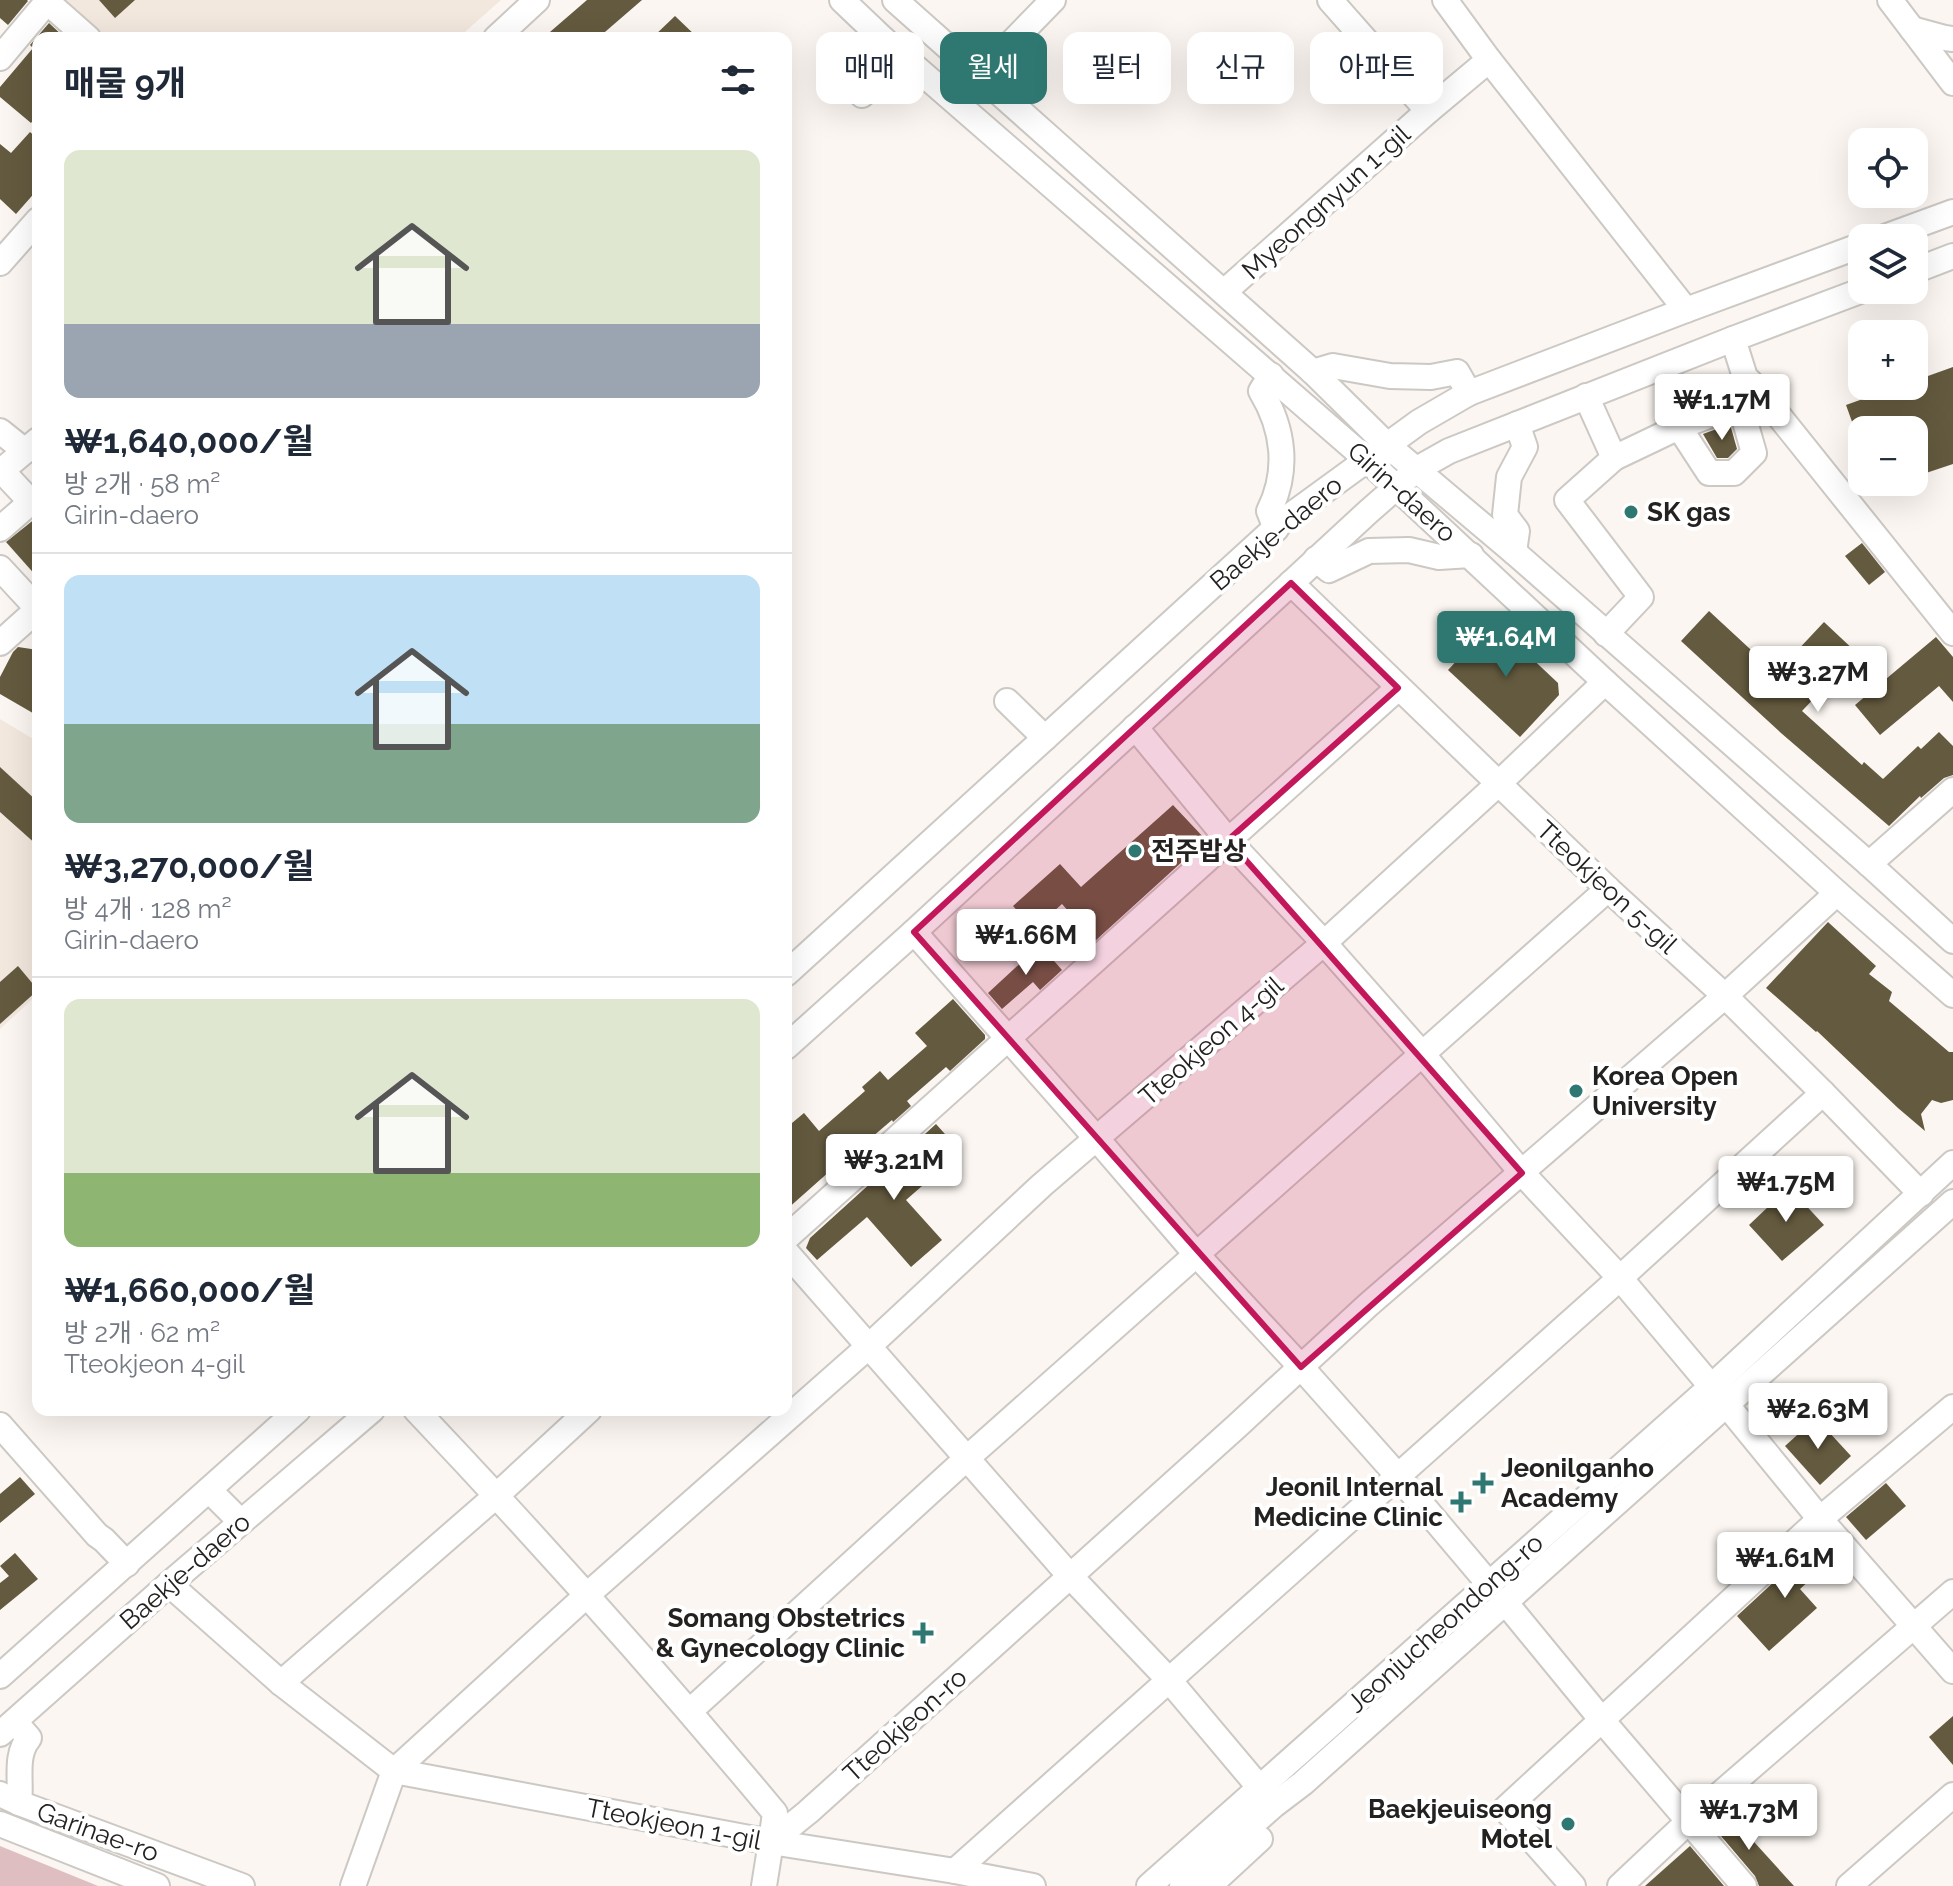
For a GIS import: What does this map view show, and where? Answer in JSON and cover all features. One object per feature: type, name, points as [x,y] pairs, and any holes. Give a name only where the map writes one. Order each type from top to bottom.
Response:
[{"type":"street","points":[[502,32],[537,0]]},
{"type":"street","name":"Girin-daero","points":[[842,0],[877,32]]},
{"type":"street","name":"Girin-daero","points":[[895,0],[940,40]]},
{"type":"street","points":[[1022,32],[1053,0]]},
{"type":"street","name":"Myeongnyun 1-gil","points":[[1330,0],[1428,111]]},
{"type":"street","points":[[1445,0],[1686,310]]},
{"type":"street","points":[[1890,0],[1953,83]]},
{"type":"street","points":[[0,58],[46,1],[81,32]]},
{"type":"street","points":[[1912,29],[1953,39]]},
{"type":"street","name":"Myeongnyun 1-gil","points":[[1224,292],[1489,60]]},
{"type":"street","name":"Girin-daero","points":[[924,74],[1366,459],[1605,682],[1953,995]]},
{"type":"street","name":"Girin-daero","points":[[1013,104],[1313,372],[1387,445],[1514,552],[1953,941]]},
{"type":"street","points":[[1920,224],[1953,212]]},
{"type":"street","points":[[0,263],[32,227]]},
{"type":"street","name":"Baekje-daero","points":[[792,969],[1276,529],[1419,422],[1469,393],[1848,250]]},
{"type":"street","points":[[1928,266],[1953,256]]},
{"type":"street","name":"Baekje-daero","points":[[792,1042],[1417,469],[1449,451],[1848,296]]},
{"type":"street","points":[[1679,427],[1709,473],[1734,473],[1754,453],[1750,397],[1733,339]]},
{"type":"street","points":[[1313,372],[1333,366],[1390,376],[1431,377],[1457,372],[1469,393]]},
{"type":"street","points":[[1271,375],[1261,391],[1270,406],[1281,438],[1281,470],[1276,496],[1269,511],[1276,529]]},
{"type":"street","points":[[1586,396],[1614,458]]},
{"type":"street","points":[[1606,634],[1641,597],[1567,500],[1614,458],[1750,397]]},
{"type":"street","points":[[1750,397],[1953,633]]},
{"type":"street","points":[[1514,552],[1517,531],[1505,515],[1509,477],[1525,447],[1517,424]]},
{"type":"street","points":[[0,431],[32,446],[1,472],[32,500]]},
{"type":"street","points":[[0,529],[32,504]]},
{"type":"street","points":[[1316,559],[1329,570],[1369,551],[1409,550],[1439,557],[1471,555]]},
{"type":"street","points":[[0,568],[32,603]]},
{"type":"street","name":"Tteokjeon 5-gil","points":[[1291,583],[1608,889],[1725,996],[1921,1194]]},
{"type":"street","points":[[0,643],[32,614]]},
{"type":"street","name":"Tteokjeon 4-gil","points":[[868,1347],[1042,1185],[1324,943],[1605,682]]},
{"type":"street","points":[[792,1233],[1398,688]]},
{"type":"street","points":[[1007,701],[1045,738]]},
{"type":"street","points":[[1135,727],[1228,840],[1423,1055],[1522,1173],[1620,1278],[1820,1519],[1953,1671]]},
{"type":"street","points":[[1869,864],[1953,790]]},
{"type":"street","points":[[690,1711],[966,1459],[1608,889]]},
{"type":"street","points":[[1522,1173],[1725,996],[1837,893]]},
{"type":"street","points":[[914,932],[1196,1254],[1397,1475],[1744,1886]]},
{"type":"street","points":[[955,1871],[1823,1093]]},
{"type":"street","name":"Jeonjucheondong-ro","points":[[1149,1886],[1267,1796],[1719,1395],[1953,1163]]},
{"type":"street","name":"Tteokjeon-ro","points":[[771,1842],[808,1812],[1368,1305],[1522,1173]]},
{"type":"street","name":"Jeonjucheondong-ro","points":[[1719,1395],[1949,1213]]},
{"type":"street","points":[[792,1259],[1070,1576],[1169,1680],[1267,1796]]},
{"type":"street","points":[[792,1414],[868,1347]]},
{"type":"street","points":[[1573,1886],[1505,1809],[1820,1519],[1953,1407]]},
{"type":"street","name":"Baekje-daero","points":[[0,1676],[291,1416]]},
{"type":"street","name":"Baekje-daero","points":[[8,1728],[169,1584],[365,1416]]},
{"type":"street","points":[[422,1416],[587,1595],[775,1813],[764,1886]]},
{"type":"street","points":[[281,1683],[497,1495],[582,1416]]},
{"type":"street","points":[[353,1886],[394,1771],[790,1416]]},
{"type":"street","points":[[0,1425],[97,1535],[127,1564]]},
{"type":"street","points":[[209,1490],[241,1522]]},
{"type":"street","name":"Tteokjeon 1-gil","points":[[169,1584],[281,1683],[394,1771],[771,1842],[1033,1886]]},
{"type":"street","points":[[1620,1886],[1689,1821],[1953,1592]]},
{"type":"street","name":"Jeonjucheondong-ro","points":[[1182,1886],[1267,1796],[1303,1783],[1336,1754],[1497,1593]]},
{"type":"street","points":[[8,1728],[29,1738],[23,1746],[18,1766],[21,1786],[10,1798]]},
{"type":"street","points":[[1209,1886],[1342,1764],[1336,1754]]},
{"type":"street","points":[[1849,1886],[1953,1795]]},
{"type":"street","name":"Garinae-ro","points":[[10,1798],[242,1886]]},
{"type":"street","name":"Garinae-ro","points":[[0,1824],[157,1886]]},
{"type":"highlighted area","points":[[1291,583],[1398,688],[1228,840],[1522,1173],[1301,1367],[914,932]]},
{"type":"shaded area","points":[[65,0],[501,0],[465,32],[100,32]]},
{"type":"shaded area","points":[[0,719],[32,738],[32,1000],[0,1029]]},
{"type":"shaded area","points":[[0,1846],[98,1886],[0,1886]]},
{"type":"building","points":[[0,0],[28,1],[8,25],[0,18]]},
{"type":"building","points":[[99,0],[135,0],[115,18]]},
{"type":"building","points":[[587,0],[642,0],[605,32],[550,32]]},
{"type":"building","points":[[675,16],[692,32],[658,32]]},
{"type":"building","points":[[49,23],[59,32],[41,32]]},
{"type":"building","points":[[32,49],[31,123],[0,97],[0,87]]},
{"type":"building","points":[[30,132],[32,134],[32,196],[16,214],[0,199],[0,144],[11,153]]},
{"type":"building","points":[[1953,367],[1953,464],[1928,472],[1928,416],[1850,416],[1846,405],[1860,400],[1928,400],[1928,376]]},
{"type":"building","points":[[1730,424],[1737,449],[1728,458],[1717,458],[1703,434]]},
{"type":"building","points":[[32,521],[32,571],[6,542]]},
{"type":"building","points":[[1862,543],[1885,572],[1869,585],[1845,556]]},
{"type":"building","points":[[1709,611],[1776,673],[1824,622],[1857,653],[1802,711],[1862,765],[1864,762],[1883,779],[1918,746],[1921,749],[1939,732],[1953,746],[1953,775],[1920,796],[1889,826],[1681,641]]},
{"type":"building","points":[[1493,622],[1558,683],[1559,695],[1520,737],[1448,670]]},
{"type":"building","points":[[1936,637],[1953,657],[1953,702],[1939,686],[1880,735],[1855,705]]},
{"type":"building","points":[[18,647],[32,649],[32,713],[0,694],[0,677]]},
{"type":"building","points":[[0,767],[32,796],[32,841],[0,812]]},
{"type":"building","points":[[1173,805],[1206,840],[1095,941],[1062,904],[1034,929],[1013,906],[1060,864],[1081,887]]},
{"type":"building","points":[[1828,922],[1876,966],[1869,974],[1892,992],[1889,1001],[1949,1052],[1953,1052],[1953,1100],[1941,1103],[1932,1100],[1921,1114],[1925,1131],[1766,988]]},
{"type":"building","points":[[1040,945],[1062,970],[1040,990],[1033,982],[1002,1009],[988,993]]},
{"type":"building","points":[[18,966],[32,983],[32,995],[0,1024],[0,982]]},
{"type":"building","points":[[953,999],[985,1035],[985,1039],[950,1071],[946,1067],[907,1101],[911,1106],[857,1147],[792,1205],[792,1123],[804,1113],[819,1131],[865,1091],[862,1087],[880,1071],[888,1080],[927,1046],[915,1033]]},
{"type":"building","points":[[936,1124],[961,1152],[906,1200],[942,1240],[911,1267],[867,1217],[817,1260],[806,1248],[810,1238]]},
{"type":"building","points":[[1789,1187],[1824,1225],[1782,1261],[1749,1225]]},
{"type":"building","points":[[1816,1418],[1851,1456],[1820,1485],[1785,1446]]},
{"type":"building","points":[[20,1477],[35,1494],[0,1523],[0,1494]]},
{"type":"building","points":[[1886,1483],[1906,1506],[1866,1540],[1846,1517]]},
{"type":"building","points":[[1819,1540],[1834,1558],[1800,1589],[1817,1608],[1769,1651],[1737,1616]]},
{"type":"building","points":[[15,1553],[38,1579],[0,1610],[0,1583],[9,1576],[0,1566]]},
{"type":"building","points":[[1953,1716],[1953,1765],[1929,1737]]},
{"type":"building","points":[[1725,1810],[1794,1886],[1759,1886],[1755,1876],[1710,1823]]},
{"type":"building","points":[[1690,1846],[1724,1886],[1645,1886]]},
{"type":"place","name":"SK gas","points":[[1631,512]]},
{"type":"place","name":"전주밥상","points":[[1135,851]]},
{"type":"place","name":"Korea Open University","points":[[1576,1091]]},
{"type":"place","name":"Jeonilganho Academy","points":[[1483,1483]]},
{"type":"place","name":"Jeonil Internal Medicine Clinic","points":[[1461,1502]]},
{"type":"place","name":"Somang Obstetrics & Gynecology Clinic","points":[[923,1633]]},
{"type":"place","name":"Baekjeuiseong Motel","points":[[1568,1824]]}]
